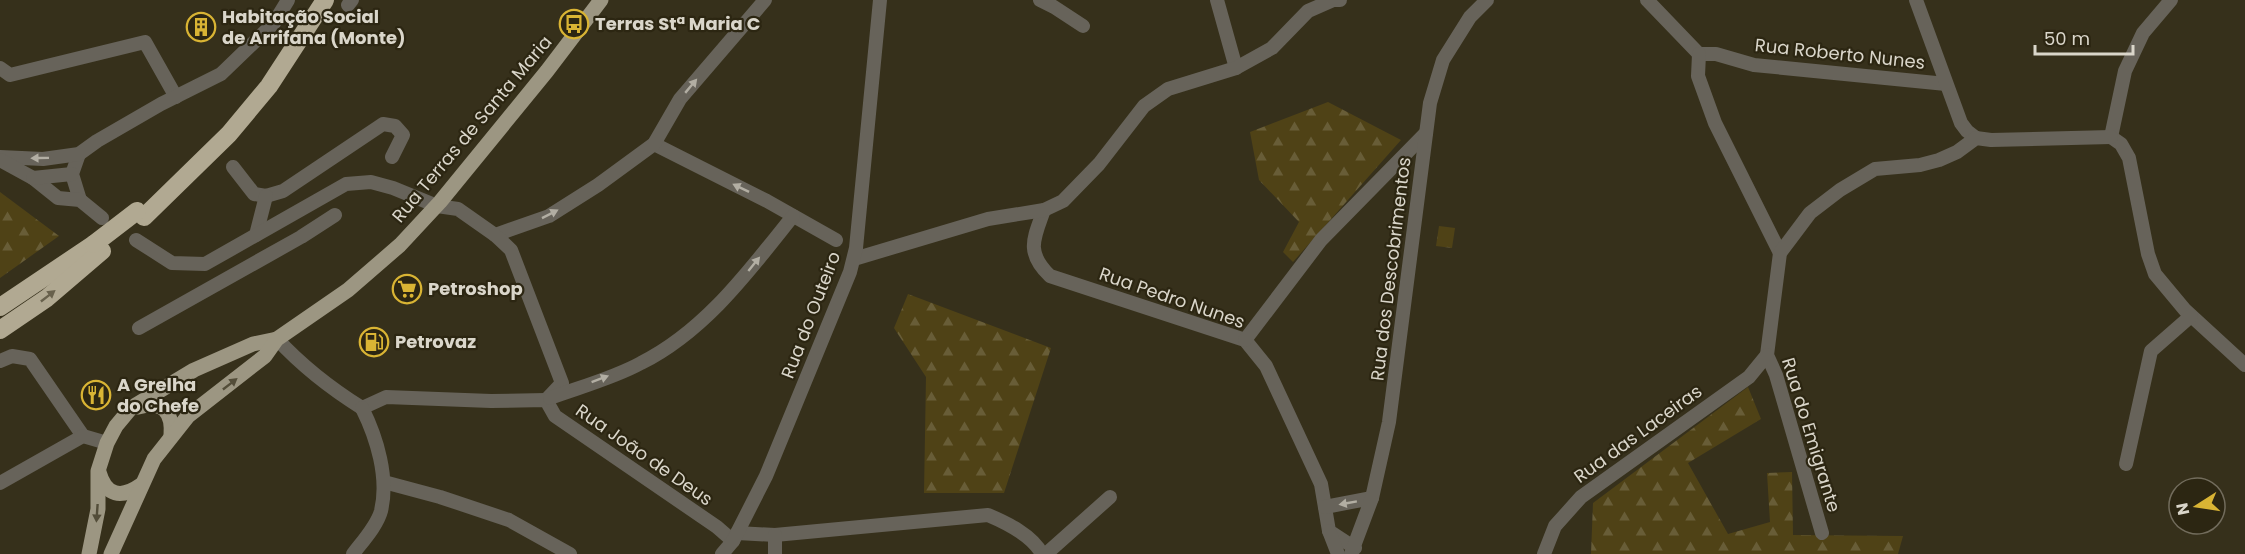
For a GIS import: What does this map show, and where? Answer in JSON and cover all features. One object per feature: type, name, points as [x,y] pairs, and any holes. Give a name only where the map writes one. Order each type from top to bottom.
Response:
[{"type":"highway","points":[[141,214],[222,130],[262,81],[315,0]]},
{"type":"highway","points":[[0,307],[98,247],[141,214],[229,134],[262,94],[325,0]]},
{"type":"highway","points":[[0,330],[47,298],[98,247]]},
{"type":"main road","name":"Rua Terras de Santa Maria","points":[[277,339],[348,290],[400,244],[437,206],[547,71],[601,0]]},
{"type":"main road","points":[[89,554],[98,509],[98,471],[107,443],[116,426],[131,408],[194,370],[254,344],[277,339]]},
{"type":"main road","points":[[111,554],[154,459],[171,436],[188,416],[265,356],[277,339]]},
{"type":"main road","points":[[131,408],[157,405],[165,410],[170,416],[171,436]]},
{"type":"main road","points":[[98,471],[103,484],[110,491],[123,494],[141,485]]},
{"type":"street","points":[[0,158],[43,159],[79,154],[97,141],[221,74],[274,23],[288,0]]},
{"type":"street","points":[[495,235],[549,216],[597,186],[654,144],[680,99],[765,0]]},
{"type":"street","name":"Rua do Outeiro","points":[[722,554],[735,537],[766,476],[834,315],[854,259],[880,0]]},
{"type":"street","points":[[1040,0],[1083,26]]},
{"type":"street","points":[[1217,0],[1236,68]]},
{"type":"street","points":[[854,259],[988,219],[1044,210],[1063,201],[1099,164],[1144,106],[1168,89],[1236,68],[1272,48],[1308,11],[1333,0],[1340,0]]},
{"type":"street","name":"Rua dos Descobrimentos","points":[[1353,551],[1372,498],[1389,423],[1430,103],[1443,60],[1470,18],[1487,0]]},
{"type":"street","points":[[1647,0],[1699,54],[1698,76],[1715,123],[1780,253]]},
{"type":"street","points":[[1916,0],[1946,84],[1966,131],[1976,138],[1991,140],[2111,137],[2121,144],[2129,158],[2148,254],[2155,274],[2168,292],[2191,316],[2243,359]]},
{"type":"street","points":[[2111,137],[2125,71],[2143,33],[2171,0]]},
{"type":"street","points":[[0,68],[10,75],[145,42],[176,97]]},
{"type":"street","name":"Rua Roberto Nunes","points":[[1699,54],[1716,54],[1754,65],[1946,84]]},
{"type":"street","points":[[232,167],[254,194],[266,196],[283,191],[383,124],[395,126],[403,135],[392,157]]},
{"type":"street","points":[[1245,340],[1321,240],[1426,133]]},
{"type":"street","name":"Rua do Emigrante","points":[[1822,533],[1776,375],[1767,355],[1780,253],[1810,213],[1875,169],[1920,165],[1939,160],[1957,152],[1976,138]]},
{"type":"street","points":[[654,144],[767,201],[836,240]]},
{"type":"street","points":[[79,154],[72,174],[80,200],[102,218]]},
{"type":"street","points":[[0,158],[33,178],[58,198],[80,200]]},
{"type":"street","points":[[33,178],[72,174]]},
{"type":"street","points":[[136,240],[172,263],[205,264],[346,184],[370,182],[393,188],[437,206],[458,209],[495,235],[511,250],[562,384],[546,399]]},
{"type":"street","points":[[256,235],[266,196]]},
{"type":"street","name":"Rua Pedro Nunes","points":[[1044,210],[1033,242],[1037,264],[1050,276],[1245,340],[1266,366],[1321,484],[1329,531],[1338,554]]},
{"type":"street","points":[[139,328],[301,237],[335,215]]},
{"type":"street","points":[[362,408],[386,397],[491,401],[546,399],[641,363],[694,329],[749,271],[793,216]]},
{"type":"street","points":[[288,217],[301,237]]},
{"type":"street","points":[[2126,464],[2151,351],[2191,316]]},
{"type":"street","points":[[277,339],[299,363],[327,386],[362,408],[371,427],[384,483],[380,513],[353,554]]},
{"type":"street","name":"Rua das Laceiras","points":[[1544,554],[1555,526],[1581,497],[1749,377],[1767,355]]},
{"type":"street","points":[[0,361],[12,356],[30,360],[83,436],[107,443]]},
{"type":"street","name":"Rua João de Deus","points":[[546,399],[555,416],[735,537]]},
{"type":"street","points":[[0,483],[83,436]]},
{"type":"street","points":[[384,483],[440,497],[508,520],[570,554]]},
{"type":"street","points":[[735,537],[988,515],[1012,526],[1044,554],[1110,497]]},
{"type":"street","points":[[1325,507],[1372,498]]},
{"type":"street","points":[[1329,531],[1353,551]]},
{"type":"street","points":[[775,535],[775,554]]},
{"type":"green space","points":[[1328,102],[1401,140],[1293,262],[1283,252],[1299,222],[1259,180],[1250,132]]},
{"type":"green space","points":[[0,192],[59,236],[0,278]]},
{"type":"green space","points":[[1439,226],[1455,228],[1452,248],[1436,246]]},
{"type":"green space","points":[[908,294],[1051,348],[1004,493],[924,493],[926,377],[894,328]]},
{"type":"green space","points":[[1748,387],[1761,419],[1688,463],[1728,534],[1770,522],[1767,473],[1792,472],[1793,535],[1903,536],[1898,554],[1591,554],[1593,503]]},
{"type":"place","name":"Terras Stª Maria C","points":[[574,24]]},
{"type":"place","name":"Habitação Social de Arrifana (Monte)","points":[[201,27]]},
{"type":"place","name":"Petroshop","points":[[407,289]]},
{"type":"place","name":"Petrovaz","points":[[374,342]]},
{"type":"place","name":"A Grelha do Chefe","points":[[96,395]]}]
